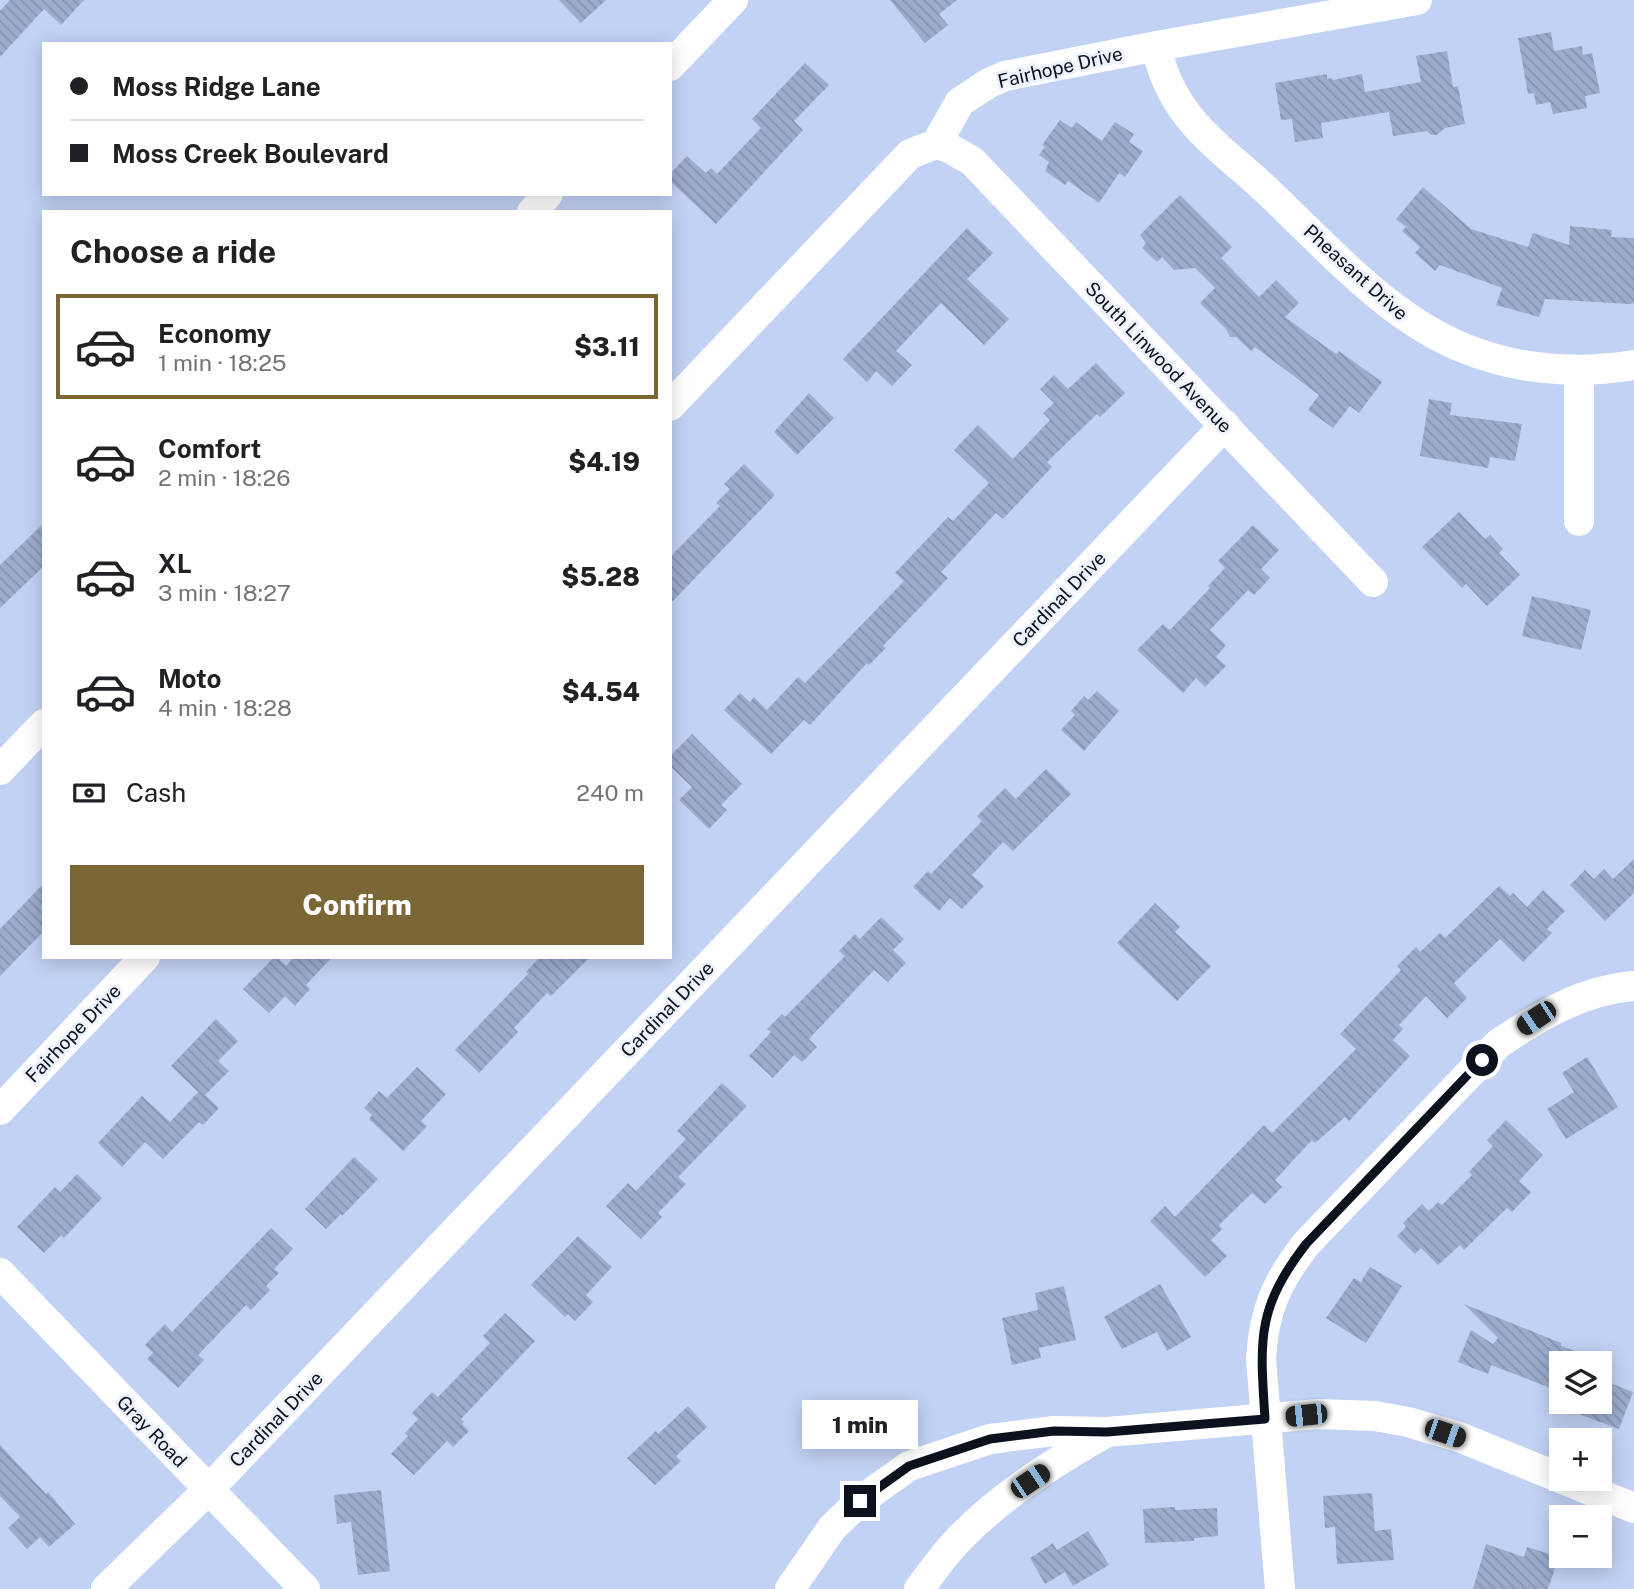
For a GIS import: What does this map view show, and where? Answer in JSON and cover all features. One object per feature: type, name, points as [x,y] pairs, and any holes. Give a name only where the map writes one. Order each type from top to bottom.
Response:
[{"type":"street","points":[[672,64],[733,0]]},
{"type":"street","name":"Fairhope Drive","points":[[936,144],[960,102],[1005,76],[1417,0]]},
{"type":"street","name":"Pheasant Drive","points":[[1157,46],[1168,83],[1189,116],[1388,304],[1415,323],[1467,350],[1534,368],[1579,370],[1634,365]]},
{"type":"street","points":[[672,404],[910,155],[923,147],[936,144]]},
{"type":"street","name":"South Linwood Avenue","points":[[936,144],[972,161],[1373,582]]},
{"type":"street","points":[[534,210],[546,196]]},
{"type":"street","points":[[1579,370],[1579,521]]},
{"type":"street","name":"Cardinal Drive","points":[[106,1589],[209,1489],[1225,425]]},
{"type":"street","points":[[0,770],[42,726]]},
{"type":"street","name":"Fairhope Drive","points":[[0,1110],[143,959]]},
{"type":"street","points":[[1280,1589],[1261,1359],[1266,1314],[1285,1271],[1306,1244],[1498,1044],[1536,1018],[1578,999],[1634,986]]},
{"type":"street","name":"Gray Road","points":[[0,1273],[305,1589]]},
{"type":"street","points":[[790,1589],[832,1528],[860,1501],[909,1466],[990,1439],[1054,1431],[1107,1432],[1318,1414],[1386,1418],[1439,1431],[1634,1508]]},
{"type":"street","points":[[919,1589],[950,1549],[986,1514],[1072,1452],[1107,1432]]},
{"type":"building","points":[[10,0],[84,0],[61,25],[44,9],[0,57],[0,11]]},
{"type":"building","points":[[559,0],[606,0],[581,23]]},
{"type":"building","points":[[890,0],[957,0],[939,14],[948,25],[925,43]]},
{"type":"building","points":[[1551,32],[1554,51],[1582,46],[1583,55],[1592,53],[1600,93],[1585,96],[1587,108],[1553,114],[1550,102],[1536,105],[1534,93],[1528,94],[1518,38]]},
{"type":"building","points":[[1447,51],[1453,87],[1458,86],[1465,124],[1445,128],[1437,135],[1431,135],[1427,131],[1393,136],[1389,112],[1321,123],[1323,138],[1295,142],[1292,119],[1281,120],[1275,83],[1327,74],[1327,79],[1333,80],[1362,74],[1365,92],[1421,82],[1416,56]]},
{"type":"building","points":[[805,63],[829,85],[794,121],[803,130],[716,224],[672,183],[672,172],[687,156],[706,173],[711,168],[717,174],[761,128],[752,119]]},
{"type":"building","points":[[1060,120],[1072,128],[1076,122],[1102,141],[1115,122],[1134,134],[1129,142],[1143,151],[1125,177],[1119,173],[1099,203],[1068,181],[1065,185],[1045,171],[1049,162],[1039,155],[1045,147],[1042,145]]},
{"type":"building","points":[[1423,187],[1471,229],[1528,247],[1533,233],[1569,245],[1570,226],[1612,230],[1611,237],[1634,238],[1634,303],[1545,299],[1539,317],[1496,305],[1502,288],[1440,265],[1435,271],[1415,253],[1420,247],[1402,231],[1406,227],[1396,219]]},
{"type":"building","points":[[1180,195],[1232,247],[1221,258],[1259,297],[1276,280],[1299,303],[1285,317],[1382,382],[1359,413],[1350,406],[1333,428],[1308,410],[1319,395],[1255,347],[1251,351],[1236,337],[1230,337],[1226,329],[1200,303],[1215,288],[1195,268],[1174,270],[1162,257],[1157,262],[1142,248],[1146,243],[1140,235]]},
{"type":"building","points":[[967,228],[993,253],[967,279],[1009,319],[984,345],[941,303],[896,351],[912,365],[892,386],[876,371],[867,382],[843,359]]},
{"type":"building","points":[[1096,363],[1125,393],[1100,417],[1097,414],[1047,462],[1052,467],[1003,519],[996,513],[941,572],[948,578],[883,646],[886,648],[869,665],[867,663],[810,725],[804,720],[771,754],[724,710],[740,693],[750,702],[754,697],[767,710],[798,677],[805,683],[904,581],[895,573],[948,517],[953,521],[989,483],[954,450],[978,425],[1013,459],[1050,420],[1043,413],[1054,403],[1040,389],[1054,375],[1068,389]]},
{"type":"building","points":[[809,393],[834,418],[797,455],[774,432]]},
{"type":"building","points":[[1429,399],[1452,403],[1450,415],[1522,424],[1515,461],[1490,457],[1488,468],[1420,456]]},
{"type":"building","points":[[744,464],[774,496],[672,602],[672,555],[720,506],[716,503],[730,489],[724,484]]},
{"type":"building","points":[[1459,512],[1485,539],[1490,535],[1503,549],[1499,553],[1520,575],[1487,606],[1466,584],[1462,588],[1422,547]]},
{"type":"building","points":[[42,525],[42,568],[0,608],[0,565]]},
{"type":"building","points":[[1253,525],[1279,550],[1261,569],[1270,578],[1254,595],[1248,590],[1210,630],[1226,645],[1216,657],[1226,666],[1205,687],[1196,678],[1183,693],[1137,650],[1163,624],[1170,630],[1210,588],[1208,586],[1225,568],[1218,561]]},
{"type":"building","points":[[1532,596],[1591,610],[1581,650],[1522,636]]},
{"type":"building","points":[[1097,691],[1119,711],[1084,751],[1061,730],[1075,715],[1071,711],[1084,696],[1088,700]]},
{"type":"building","points":[[692,734],[742,784],[721,805],[727,810],[709,829],[679,800],[692,787],[672,768],[672,754]]},
{"type":"building","points":[[1046,769],[1071,794],[1013,851],[1003,842],[972,875],[984,886],[962,909],[950,898],[939,911],[913,887],[928,871],[931,874],[982,821],[977,816],[1005,788],[1016,799]]},
{"type":"building","points":[[1634,859],[1634,893],[1605,921],[1570,885],[1585,870],[1594,879],[1604,869],[1613,879]]},
{"type":"building","points":[[42,885],[42,933],[0,976],[0,929]]},
{"type":"building","points":[[1499,886],[1510,896],[1513,893],[1527,907],[1543,890],[1565,911],[1547,929],[1552,933],[1523,962],[1500,939],[1454,983],[1467,998],[1447,1018],[1426,996],[1399,1025],[1403,1029],[1393,1040],[1410,1056],[1349,1121],[1345,1117],[1315,1143],[1312,1140],[1275,1180],[1282,1187],[1265,1204],[1252,1193],[1219,1225],[1222,1229],[1211,1240],[1227,1256],[1205,1277],[1150,1221],[1165,1206],[1175,1217],[1264,1125],[1272,1133],[1356,1049],[1340,1034],[1401,970],[1397,966],[1416,947],[1420,952],[1440,933],[1445,938]]},
{"type":"building","points":[[1155,903],[1180,927],[1175,932],[1211,966],[1177,1001],[1117,943]]},
{"type":"building","points":[[881,917],[904,939],[893,950],[906,963],[888,982],[874,970],[809,1039],[817,1047],[802,1062],[794,1055],[773,1078],[749,1056],[771,1032],[767,1029],[782,1014],[785,1017],[845,956],[839,951],[855,934],[860,939]]},
{"type":"building","points":[[272,959],[279,959],[286,966],[292,959],[330,959],[306,985],[310,989],[295,1006],[285,996],[269,1013],[243,989]]},
{"type":"building","points":[[538,959],[588,959],[551,996],[547,993],[514,1028],[518,1032],[479,1073],[455,1050],[528,974],[526,972]]},
{"type":"building","points":[[216,1019],[238,1041],[218,1061],[229,1071],[205,1095],[219,1108],[203,1125],[199,1122],[163,1159],[145,1142],[122,1167],[98,1143],[142,1096],[170,1122],[198,1092],[171,1066]]},
{"type":"building","points":[[1587,1057],[1618,1107],[1566,1139],[1547,1109],[1574,1092],[1562,1073]]},
{"type":"building","points":[[417,1067],[446,1094],[421,1121],[427,1126],[403,1151],[369,1119],[372,1115],[364,1108],[379,1091],[387,1098]]},
{"type":"building","points":[[722,1083],[747,1106],[678,1177],[686,1184],[658,1213],[662,1217],[641,1239],[606,1206],[628,1183],[636,1191],[686,1139],[677,1131]]},
{"type":"building","points":[[1506,1120],[1543,1155],[1519,1181],[1531,1192],[1512,1212],[1507,1208],[1464,1250],[1460,1245],[1438,1265],[1421,1248],[1415,1254],[1397,1236],[1406,1227],[1403,1223],[1422,1204],[1429,1211],[1438,1202],[1442,1205],[1472,1175],[1469,1172],[1493,1146],[1487,1140]]},
{"type":"building","points":[[354,1157],[378,1179],[326,1229],[305,1209]]},
{"type":"building","points":[[77,1174],[102,1198],[64,1238],[61,1235],[44,1253],[17,1227],[55,1187],[60,1192]]},
{"type":"building","points":[[271,1228],[293,1249],[274,1269],[279,1273],[266,1286],[270,1290],[251,1310],[246,1305],[198,1355],[204,1360],[178,1388],[147,1359],[153,1353],[145,1345],[165,1324],[172,1332]]},
{"type":"building","points":[[578,1236],[612,1267],[586,1295],[593,1302],[575,1321],[568,1314],[565,1317],[531,1285]]},
{"type":"building","points":[[1370,1267],[1402,1286],[1366,1343],[1326,1318],[1354,1278],[1361,1282]]},
{"type":"building","points":[[1160,1284],[1191,1337],[1167,1351],[1157,1332],[1122,1349],[1104,1317]]},
{"type":"building","points":[[1064,1286],[1076,1340],[1039,1348],[1041,1358],[1012,1365],[1002,1318],[1038,1310],[1035,1293]]},
{"type":"building","points":[[1464,1304],[1575,1351],[1549,1351],[1549,1387],[1491,1365],[1488,1374],[1458,1362],[1471,1330],[1493,1344],[1498,1338]]},
{"type":"building","points":[[505,1313],[535,1341],[461,1419],[469,1431],[453,1447],[447,1441],[414,1475],[391,1454],[408,1436],[405,1433],[418,1419],[412,1413],[432,1392],[438,1397],[490,1343],[483,1336]]},
{"type":"building","points":[[1612,1384],[1633,1392],[1619,1429],[1579,1414],[1612,1414]]},
{"type":"building","points":[[688,1406],[707,1427],[676,1456],[681,1461],[655,1485],[627,1458]]},
{"type":"building","points":[[0,1445],[46,1494],[48,1492],[75,1524],[49,1547],[40,1537],[27,1549],[8,1528],[20,1517],[0,1496]]},
{"type":"building","points":[[381,1490],[390,1571],[358,1575],[351,1522],[337,1524],[334,1495]]},
{"type":"building","points":[[1372,1493],[1375,1531],[1391,1529],[1394,1560],[1337,1564],[1335,1527],[1325,1528],[1323,1496]]},
{"type":"building","points":[[1175,1507],[1175,1510],[1217,1508],[1218,1536],[1194,1538],[1194,1541],[1145,1543],[1143,1509]]},
{"type":"building","points":[[1088,1531],[1109,1565],[1073,1586],[1065,1572],[1045,1584],[1030,1558],[1053,1543],[1057,1550]]},
{"type":"building","points":[[1486,1544],[1524,1557],[1527,1547],[1549,1554],[1549,1568],[1555,1568],[1548,1589],[1473,1589]]},
{"type":"route","points":[[860,1501],[909,1466],[990,1439],[1054,1431],[1107,1432],[1265,1419],[1262,1336],[1266,1314],[1285,1271],[1306,1244],[1482,1060]]}]
